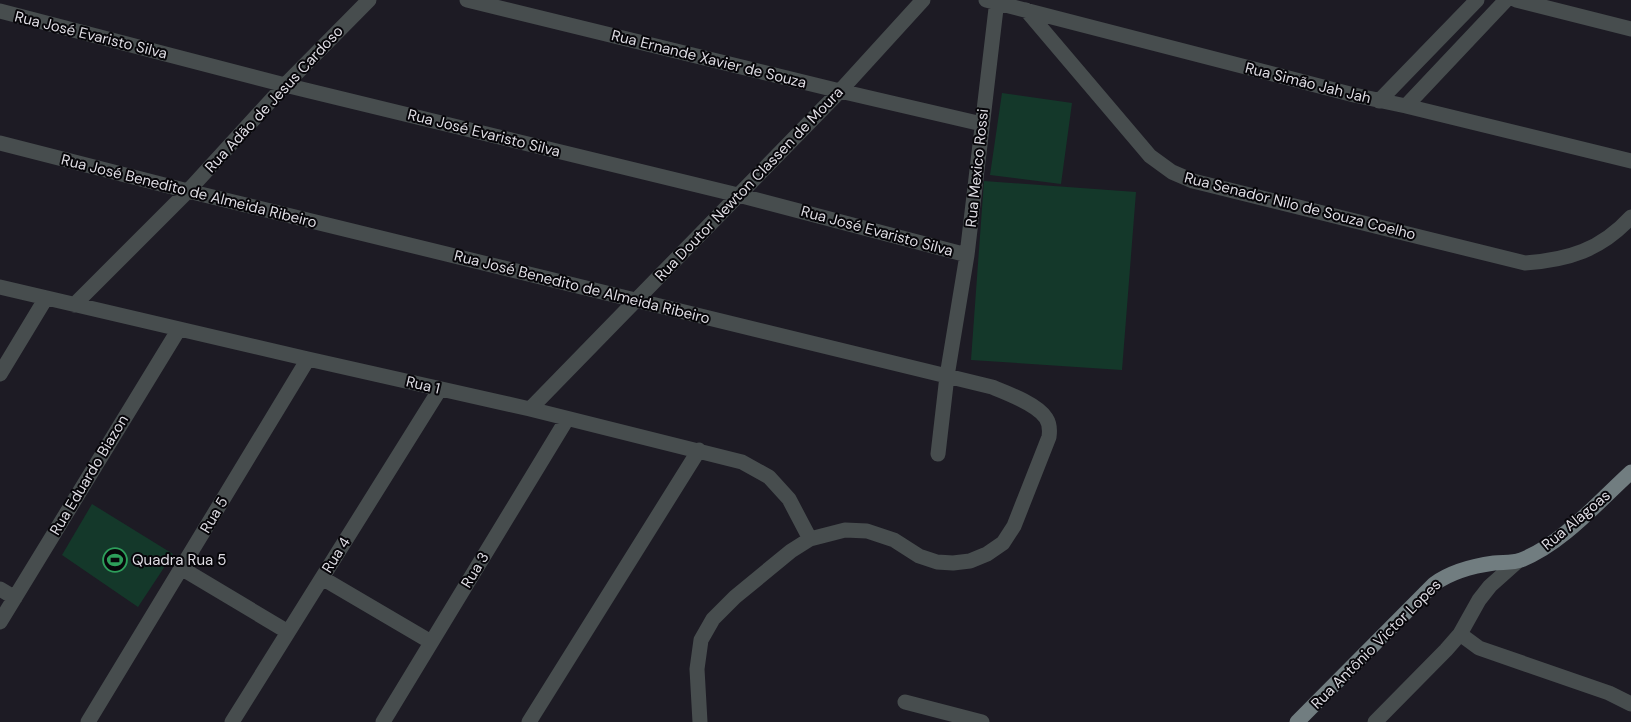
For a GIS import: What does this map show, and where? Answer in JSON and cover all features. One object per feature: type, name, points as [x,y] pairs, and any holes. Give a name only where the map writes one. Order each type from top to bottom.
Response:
[{"type":"main road","name":"Rua Alagoas","points":[[1518,561],[1537,553],[1553,543],[1631,472]]},
{"type":"main road","name":"Rua Antônio Victor Lopes","points":[[1297,722],[1434,584],[1458,570],[1518,561]]},
{"type":"street","name":"Rua Adão de Jesus Cardoso","points":[[74,305],[188,191],[285,85],[369,0]]},
{"type":"street","name":"Rua Ernande Xavier de Souza","points":[[467,0],[982,124]]},
{"type":"street","name":"Rua Doutor Newton Classen de Moura","points":[[530,409],[840,91],[923,0]]},
{"type":"street","points":[[1379,101],[1477,0]]},
{"type":"street","points":[[1406,106],[1506,0]]},
{"type":"street","points":[[1516,0],[1631,29]]},
{"type":"street","name":"Rua Simão Jah Jah","points":[[993,1],[1379,101],[1631,161]]},
{"type":"street","name":"Rua Mexico Rossi","points":[[938,454],[947,376],[967,255],[982,124],[993,1]]},
{"type":"street","name":"Rua Senador Nilo de Souza Coelho","points":[[1026,10],[1150,156],[1172,172],[1193,181],[1525,263],[1552,261],[1585,251],[1617,232],[1631,218]]},
{"type":"street","name":"Rua José Evaristo Silva","points":[[0,11],[285,85],[738,195],[967,255]]},
{"type":"street","name":"Rua José Benedito de Almeida Ribeiro","points":[[0,143],[188,191],[947,376],[1007,393],[1040,411],[1047,419],[1050,428],[1049,437],[1014,526],[1003,543],[987,554],[970,561],[937,562],[919,556],[894,540],[867,531],[845,530],[810,539]]},
{"type":"street","name":"Rua 1","points":[[0,287],[530,409],[742,462],[769,478],[789,499],[810,539]]},
{"type":"street","points":[[0,374],[46,298]]},
{"type":"street","name":"Rua Eduardo Biazon","points":[[0,622],[178,329]]},
{"type":"street","name":"Rua 5","points":[[88,722],[308,359]]},
{"type":"street","name":"Rua 4","points":[[232,722],[440,389]]},
{"type":"street","name":"Rua 3","points":[[383,722],[567,419]]},
{"type":"street","points":[[529,722],[699,450]]},
{"type":"street","points":[[700,722],[697,668],[701,640],[713,620],[735,597],[790,551],[810,539]]},
{"type":"street","points":[[1375,722],[1446,650],[1460,634],[1479,600],[1490,586],[1518,561]]},
{"type":"street","points":[[182,568],[288,632]]},
{"type":"street","points":[[322,578],[432,642]]},
{"type":"street","points":[[0,589],[15,598]]},
{"type":"street","points":[[1460,634],[1479,648],[1610,693],[1631,704]]},
{"type":"street","points":[[905,702],[982,722]]},
{"type":"green space","points":[[1002,93],[1072,103],[1061,184],[990,175]]},
{"type":"green space","points":[[984,181],[1136,192],[1122,370],[971,360]]},
{"type":"green space","points":[[92,504],[173,554],[138,607],[62,555]]},
{"type":"place","name":"Quadra Rua 5","points":[[115,560]]}]
